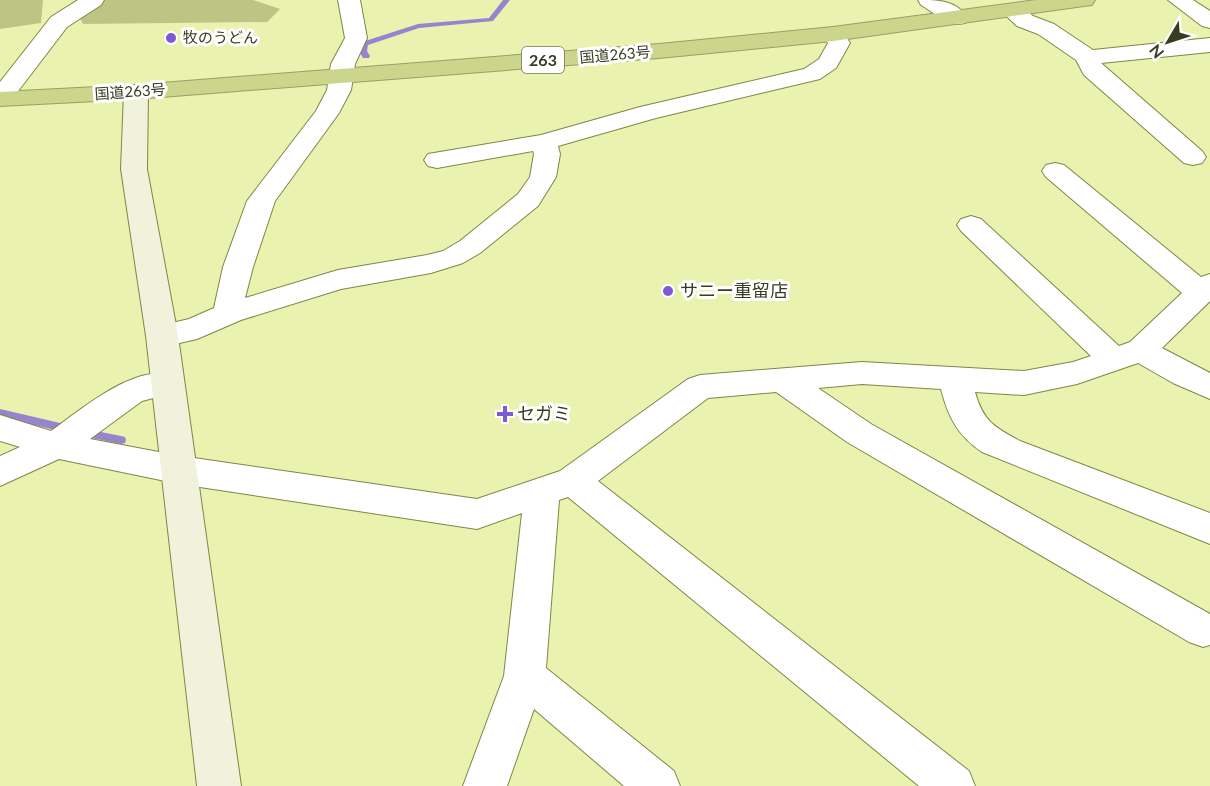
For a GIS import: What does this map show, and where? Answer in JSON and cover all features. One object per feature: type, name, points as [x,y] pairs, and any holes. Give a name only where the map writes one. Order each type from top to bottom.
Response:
[{"type":"highway","name":"国道263号","points":[[0,99],[136,92],[659,51],[833,34],[1084,0]]},
{"type":"street","points":[[0,99],[59,22],[93,0]]},
{"type":"street","points":[[230,313],[229,302],[238,267],[261,201],[297,149],[308,140],[327,113],[339,90],[344,64],[356,38],[349,0]]},
{"type":"street","points":[[929,0],[957,18]]},
{"type":"street","points":[[1179,0],[1210,21]]},
{"type":"street","points":[[1011,10],[1025,21],[1046,29],[1087,58],[1092,70],[1193,157]]},
{"type":"street","points":[[437,160],[544,142],[649,112],[812,74],[828,63],[834,53],[839,43],[833,34]]},
{"type":"street","points":[[1087,58],[1210,45]]},
{"type":"street","points":[[136,92],[134,169],[162,336],[219,786]]},
{"type":"street","points":[[162,336],[197,328],[230,313],[338,280],[431,264],[470,248],[528,200],[543,177],[547,154],[544,142]]},
{"type":"street","points":[[0,428],[56,445],[180,470],[477,514],[558,486],[700,387],[862,373],[1024,383],[1077,373],[1127,355],[1205,288],[1055,171]]},
{"type":"street","points":[[971,225],[1127,355],[1184,375],[1210,387]]},
{"type":"street","points":[[955,378],[965,417],[982,437],[1008,450],[1210,529]]},
{"type":"street","points":[[782,380],[859,433],[1203,630]]},
{"type":"street","points":[[0,472],[56,445],[132,391],[168,383]]},
{"type":"street","points":[[485,786],[525,676],[558,486]]},
{"type":"street","points":[[558,486],[953,786]]},
{"type":"street","points":[[525,676],[658,786]]},
{"type":"green space","points":[[0,0],[43,0],[41,23],[0,29]]},
{"type":"green space","points":[[85,0],[253,0],[280,9],[267,22],[83,24],[73,5]]},
{"type":"waterway","points":[[366,56],[363,51],[365,44],[418,26],[491,20],[507,0]]},
{"type":"waterway","points":[[0,413],[60,427]]},
{"type":"waterway","points":[[91,434],[121,440]]},
{"type":"place","name":"牧のうどん","points":[[171,38]]},
{"type":"place","name":"サニー重留店","points":[[668,291]]},
{"type":"place","name":"セガミ","points":[[505,414]]}]
